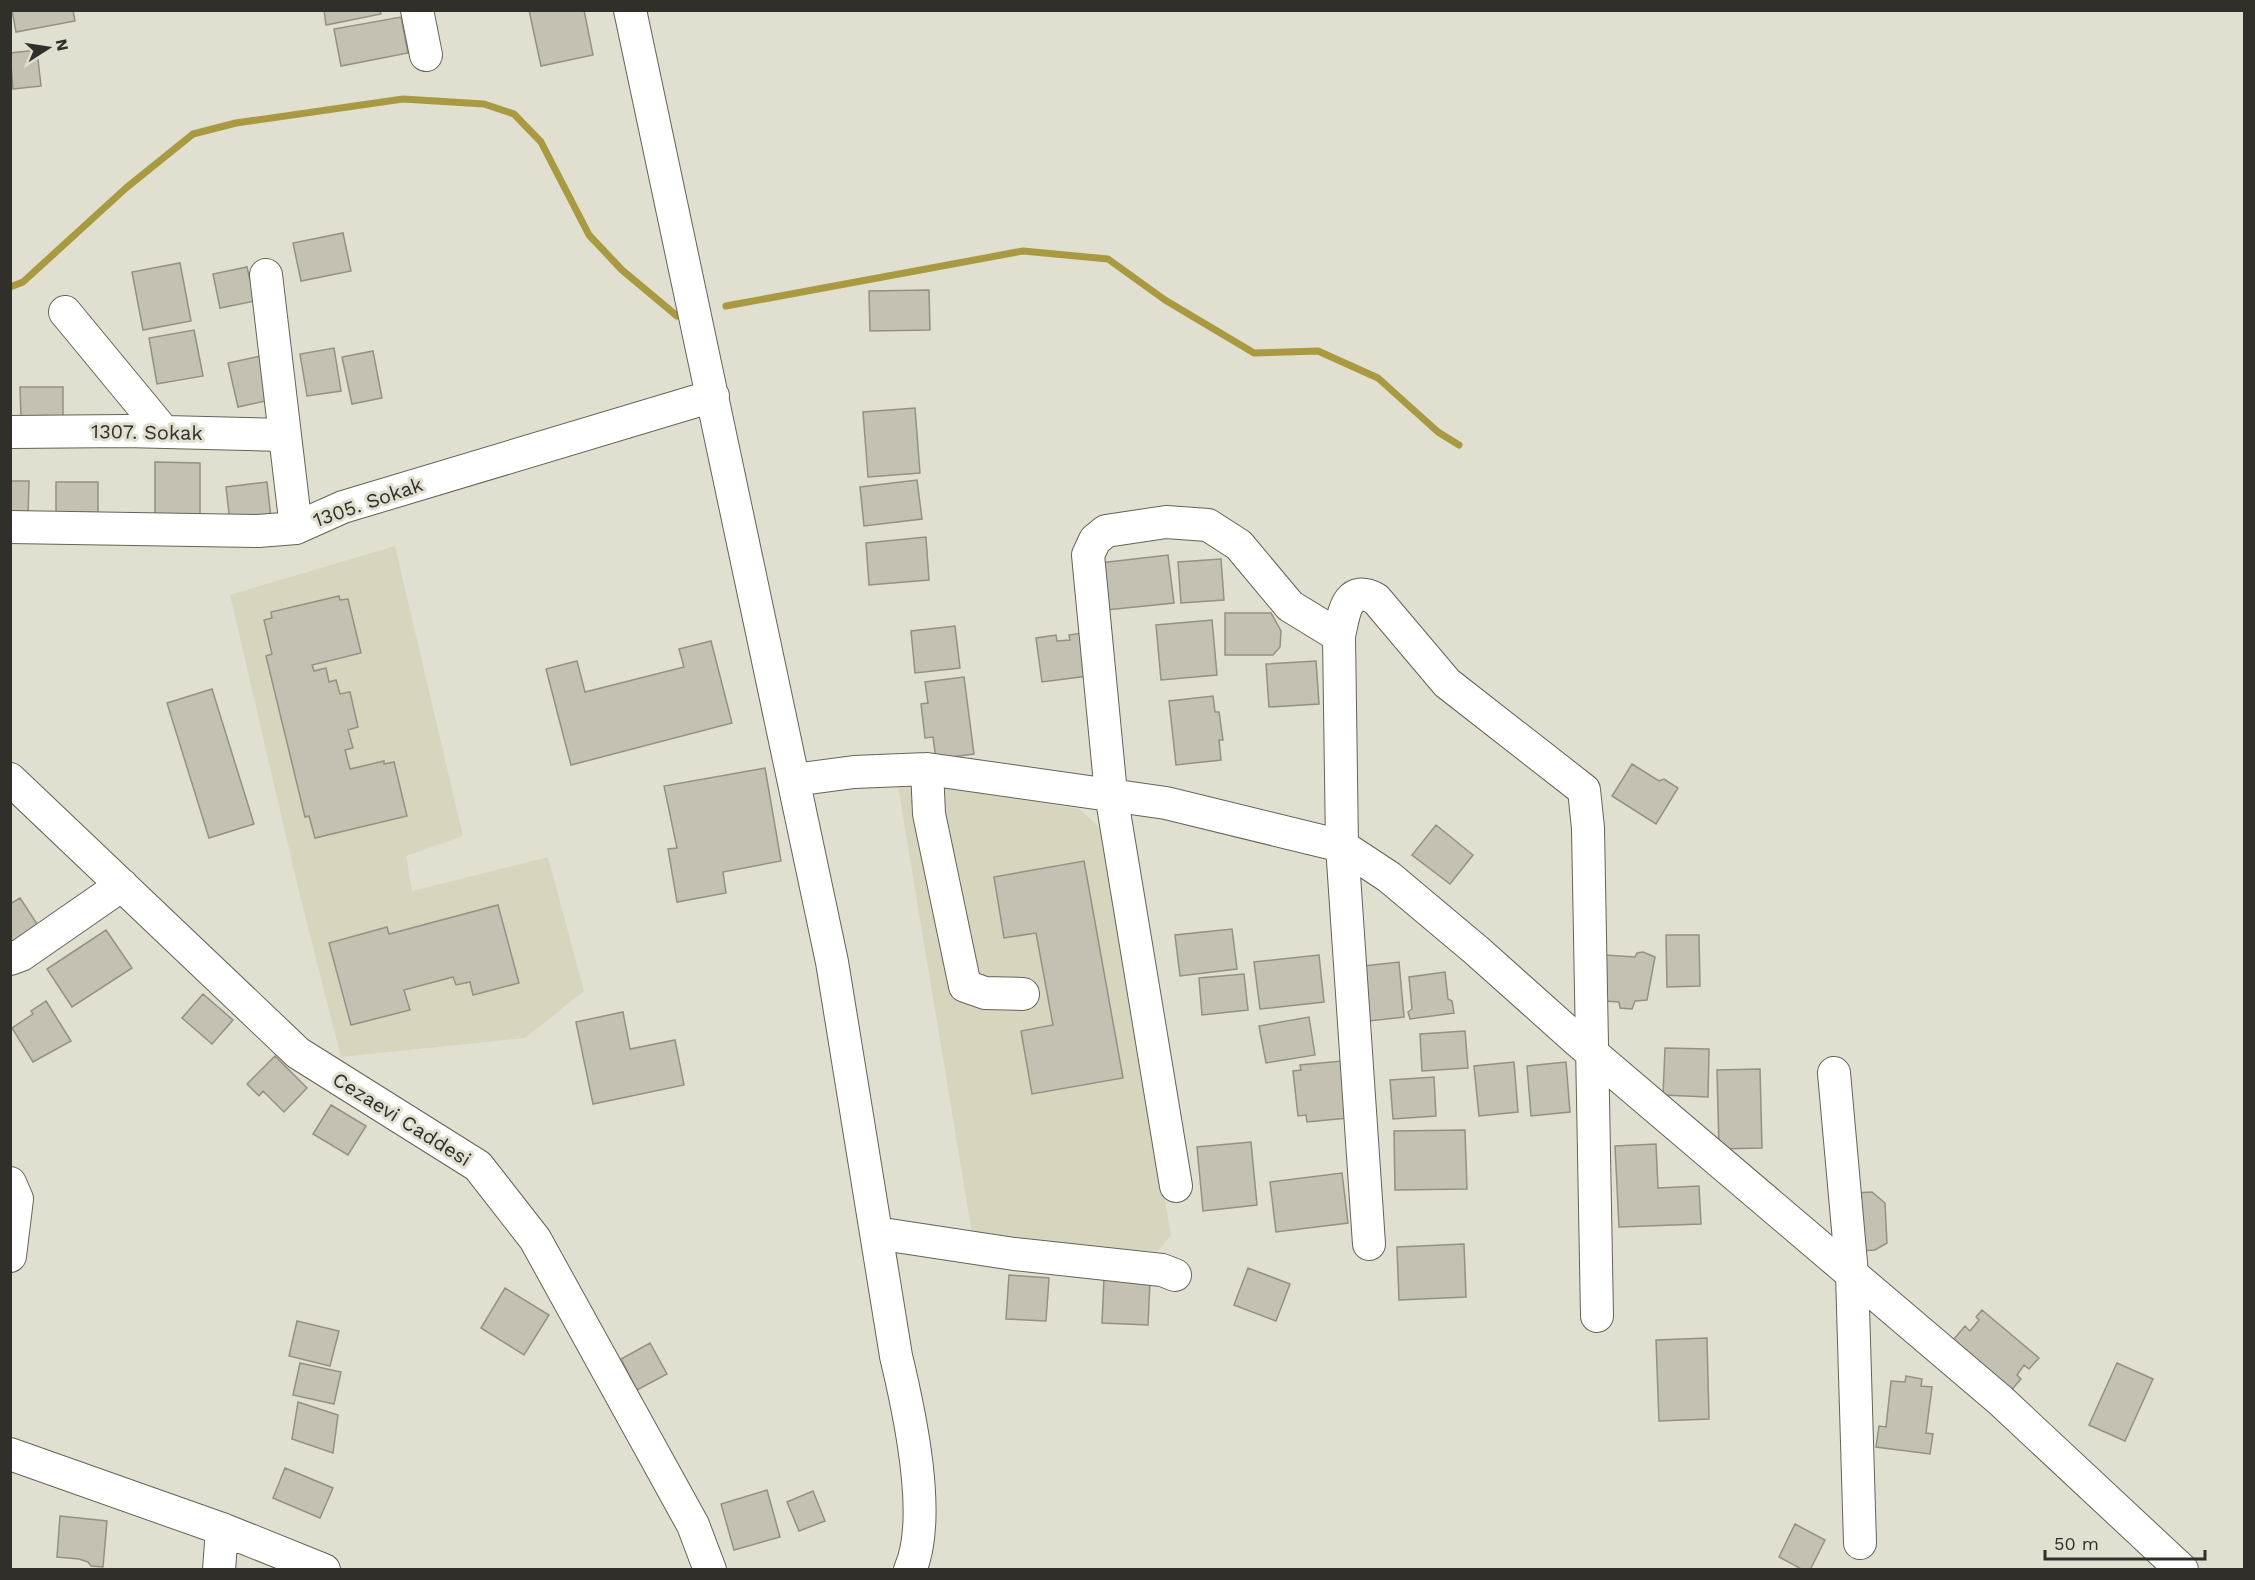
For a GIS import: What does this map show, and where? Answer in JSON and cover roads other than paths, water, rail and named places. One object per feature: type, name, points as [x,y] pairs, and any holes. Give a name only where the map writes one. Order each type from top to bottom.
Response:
[{"type":"street","points":[[417,10],[426,55]]},
{"type":"street","points":[[630,10],[832,962],[896,1356],[919,1480],[916,1557],[910,1569]]},
{"type":"street","points":[[266,275],[296,528]]},
{"type":"street","points":[[65,312],[164,432]]},
{"type":"street","name":"1305. Sokak","points":[[10,527],[258,531],[296,528],[343,507],[713,396]]},
{"type":"street","name":"1307. Sokak","points":[[10,432],[284,435]]},
{"type":"street","points":[[1176,1186],[1111,794],[1088,555],[1095,540],[1106,531],[1166,522],[1208,525],[1239,545],[1290,606],[1340,636]]},
{"type":"street","points":[[1369,1245],[1342,846],[1340,636],[1346,605],[1356,596],[1366,593],[1376,599],[1447,683],[1584,790],[1588,828],[1597,1316]]},
{"type":"street","points":[[794,780],[854,772],[927,769],[1166,803],[1342,846],[1398,884],[1592,1053],[2000,1400],[2182,1569]]},
{"type":"street","points":[[927,769],[929,814],[965,986],[985,993],[1023,994]]},
{"type":"street","name":"Cezaevi Caddesi","points":[[10,779],[298,1053],[478,1166],[535,1239],[693,1525],[710,1569]]},
{"type":"street","points":[[10,959],[21,955],[122,885]]},
{"type":"street","points":[[1834,1073],[1852,1274],[1860,1543]]},
{"type":"street","points":[[10,1183],[17,1199],[10,1256]]},
{"type":"street","points":[[876,1233],[1014,1254],[1162,1270],[1175,1275]]},
{"type":"street","points":[[10,1454],[222,1529],[324,1569]]},
{"type":"street","points":[[219,1569],[222,1529]]},
{"type":"waterway","points":[[10,287],[23,282],[126,188],[193,134],[236,123],[403,99],[484,104],[514,114],[541,142],[589,235],[622,270],[677,316]]},
{"type":"waterway","points":[[726,306],[1023,251],[1108,259],[1165,300],[1254,353],[1318,351],[1378,378],[1438,432],[1459,445]]}]
